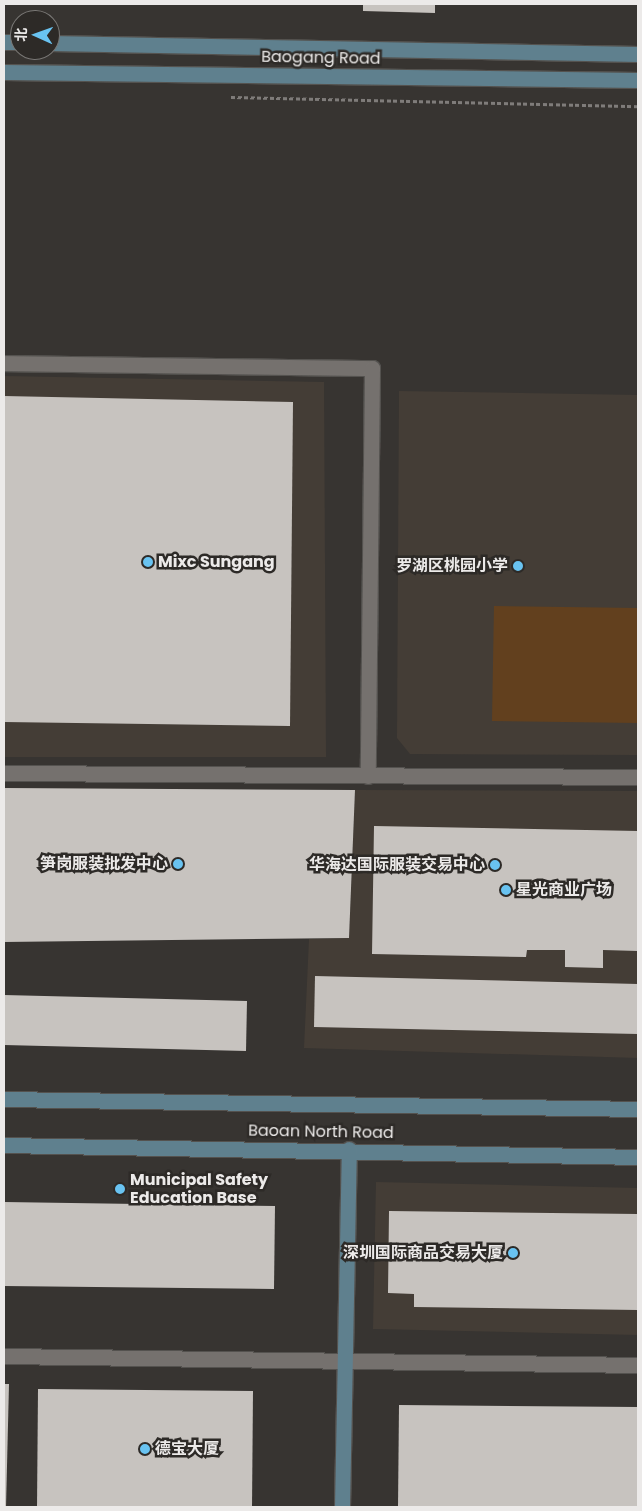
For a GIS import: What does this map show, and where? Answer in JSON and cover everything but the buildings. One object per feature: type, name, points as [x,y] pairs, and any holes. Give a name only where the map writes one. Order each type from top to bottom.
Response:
[{"type":"street","name":"Baogang Road","points":[[60,42],[638,54]]},
{"type":"street","name":"Baogang Road","points":[[4,72],[638,80]]},
{"type":"street","points":[[4,363],[372,368],[368,776]]},
{"type":"street","points":[[4,773],[638,777]]},
{"type":"street","name":"Baoan North Road","points":[[4,1099],[638,1109]]},
{"type":"street","name":"Baoan North Road","points":[[4,1145],[349,1149],[638,1156]]},
{"type":"street","points":[[342,1507],[349,1149]]},
{"type":"street","points":[[4,1356],[345,1359],[638,1365]]},
{"type":"path","points":[[222,97],[638,106]]},
{"type":"shaded area","name":"Mixc Sungang","points":[[4,376],[324,382],[326,757],[4,757]]},
{"type":"shaded area","name":"罗湖区桃园小学","points":[[399,391],[638,395],[638,755],[410,754],[397,738]]},
{"type":"shaded area","points":[[494,606],[638,608],[638,723],[492,721]]},
{"type":"shaded area","name":"华海达国际服装交易中心","points":[[355,790],[638,791],[638,1058],[304,1048],[309,939],[349,938]]},
{"type":"shaded area","name":"深圳国际商品交易大厦","points":[[376,1182],[638,1188],[638,1335],[373,1329]]},
{"type":"place","name":"Mixc Sungang","points":[[148,562]]},
{"type":"place","name":"罗湖区桃园小学","points":[[518,566]]},
{"type":"place","name":"笋岗服装批发中心","points":[[178,864]]},
{"type":"place","name":"华海达国际服装交易中心","points":[[495,865]]},
{"type":"place","name":"星光商业广场","points":[[506,890]]},
{"type":"place","name":"Municipal Safety Education Base","points":[[120,1189]]},
{"type":"place","name":"深圳国际商品交易大厦","points":[[513,1253]]},
{"type":"place","name":"德宝大厦","points":[[145,1449]]}]
